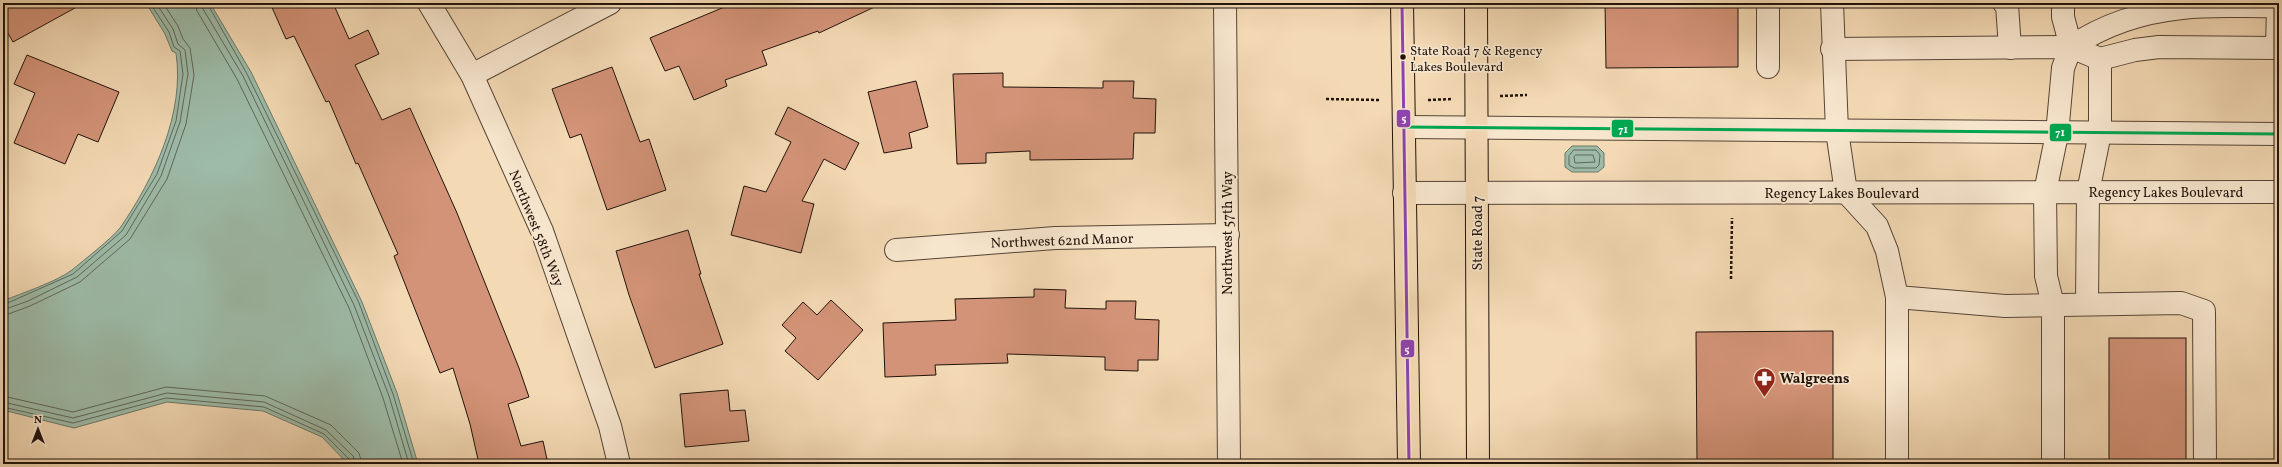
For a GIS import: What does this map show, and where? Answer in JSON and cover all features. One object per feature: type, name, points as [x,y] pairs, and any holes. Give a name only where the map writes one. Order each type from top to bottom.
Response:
[{"type":"main road","points":[[1402,3],[1409,464]]},
{"type":"main road","name":"State Road 7","points":[[1476,3],[1478,464]]},
{"type":"street","name":"Northwest 58th Way","points":[[428,3],[472,75],[542,231],[610,426],[619,464]]},
{"type":"street","points":[[472,75],[610,3]]},
{"type":"street","name":"Northwest 57th Way","points":[[1225,3],[1229,464]]},
{"type":"street","points":[[1768,3],[1768,67]]},
{"type":"street","points":[[1832,3],[1832,49],[1837,131],[1846,192],[1877,226],[1887,251],[1897,297],[1897,464]]},
{"type":"street","points":[[2004,3],[2007,6],[2010,48]]},
{"type":"street","points":[[2063,3],[2063,17],[2071,47]]},
{"type":"street","points":[[1832,49],[2071,47],[2100,59],[2135,50],[2160,47],[2277,48],[2278,6],[2182,8],[2138,16],[2092,33],[2071,47],[2063,68],[2057,134],[2045,192],[2046,276],[2053,305],[2053,464]]},
{"type":"street","points":[[2087,304],[2088,192],[2100,133],[2100,59]]},
{"type":"street","points":[[1404,128],[2057,134],[2279,134]]},
{"type":"street","name":"Regency Lakes Boulevard","points":[[1404,193],[2279,192]]},
{"type":"street","name":"Northwest 62nd Manor","points":[[896,250],[1056,238],[1228,236]]},
{"type":"street","points":[[1897,297],[2005,306],[2181,303],[2204,311],[2205,464]]},
{"type":"path","points":[[1731,279],[1732,193]]},
{"type":"water","points":[[146,3],[210,3],[251,72],[362,302],[397,393],[418,464],[348,464],[322,437],[263,411],[167,402],[74,428],[3,410],[3,301],[48,283],[72,270],[116,233],[133,209],[155,167],[164,145],[176,99],[178,76],[176,53],[172,51],[165,34]]},
{"type":"water","points":[[1572,146],[1597,146],[1604,153],[1604,167],[1598,172],[1572,172],[1565,167],[1565,153]]},
{"type":"building","points":[[3,3],[84,3],[13,42],[3,25]]},
{"type":"building","points":[[270,3],[333,3],[349,39],[368,30],[379,54],[355,65],[382,120],[410,108],[457,213],[519,368],[529,397],[508,404],[521,446],[543,441],[548,464],[479,464],[470,424],[453,368],[440,373],[394,256],[398,254],[358,163],[356,164],[329,101],[326,102],[294,36],[286,39]]},
{"type":"building","points":[[734,3],[883,3],[819,33],[818,31],[762,51],[767,65],[725,80],[727,86],[694,100],[679,66],[665,71],[650,38]]},
{"type":"building","points":[[1605,3],[1738,3],[1738,67],[1606,68]]},
{"type":"building","points":[[27,55],[119,92],[98,142],[78,134],[65,164],[14,143],[35,93],[14,84]]},
{"type":"building","points":[[612,67],[640,142],[649,139],[666,190],[607,210],[581,134],[570,138],[552,89]]},
{"type":"building","points":[[1003,73],[1003,87],[1103,88],[1103,81],[1134,81],[1133,98],[1156,99],[1155,133],[1134,133],[1133,159],[1030,160],[1030,151],[986,153],[986,163],[957,164],[953,74]]},
{"type":"building","points":[[916,81],[928,127],[909,133],[912,148],[884,153],[868,92]]},
{"type":"building","points":[[788,107],[859,143],[845,170],[824,159],[802,201],[814,204],[801,253],[731,235],[744,186],[766,192],[791,142],[775,134]]},
{"type":"building","points":[[688,230],[701,274],[699,274],[723,344],[655,368],[629,295],[616,251]]},
{"type":"building","points":[[1034,289],[1066,290],[1065,308],[1106,309],[1106,301],[1136,301],[1135,319],[1159,320],[1158,360],[1138,360],[1138,371],[1105,370],[1105,357],[1007,354],[1008,363],[935,365],[936,375],[885,377],[883,323],[956,320],[955,299],[1034,297]]},
{"type":"building","points":[[831,300],[863,330],[818,380],[785,351],[796,338],[782,325],[803,302],[817,315]]},
{"type":"building","name":"Walgreens","points":[[1833,331],[1833,464],[1697,464],[1696,332]]},
{"type":"building","points":[[2109,338],[2186,338],[2186,464],[2109,464]]},
{"type":"building","points":[[728,390],[730,411],[745,410],[749,441],[685,447],[680,394]]},
{"type":"transit line","name":"5","points":[[1402,3],[1409,464]]},
{"type":"transit line","name":"71","points":[[1404,127],[2279,134]]},
{"type":"place","name":"State Road 7 & Regency Lakes Boulevard","points":[[1403,57]]},
{"type":"place","name":"Walgreens","points":[[1765,398]]}]
